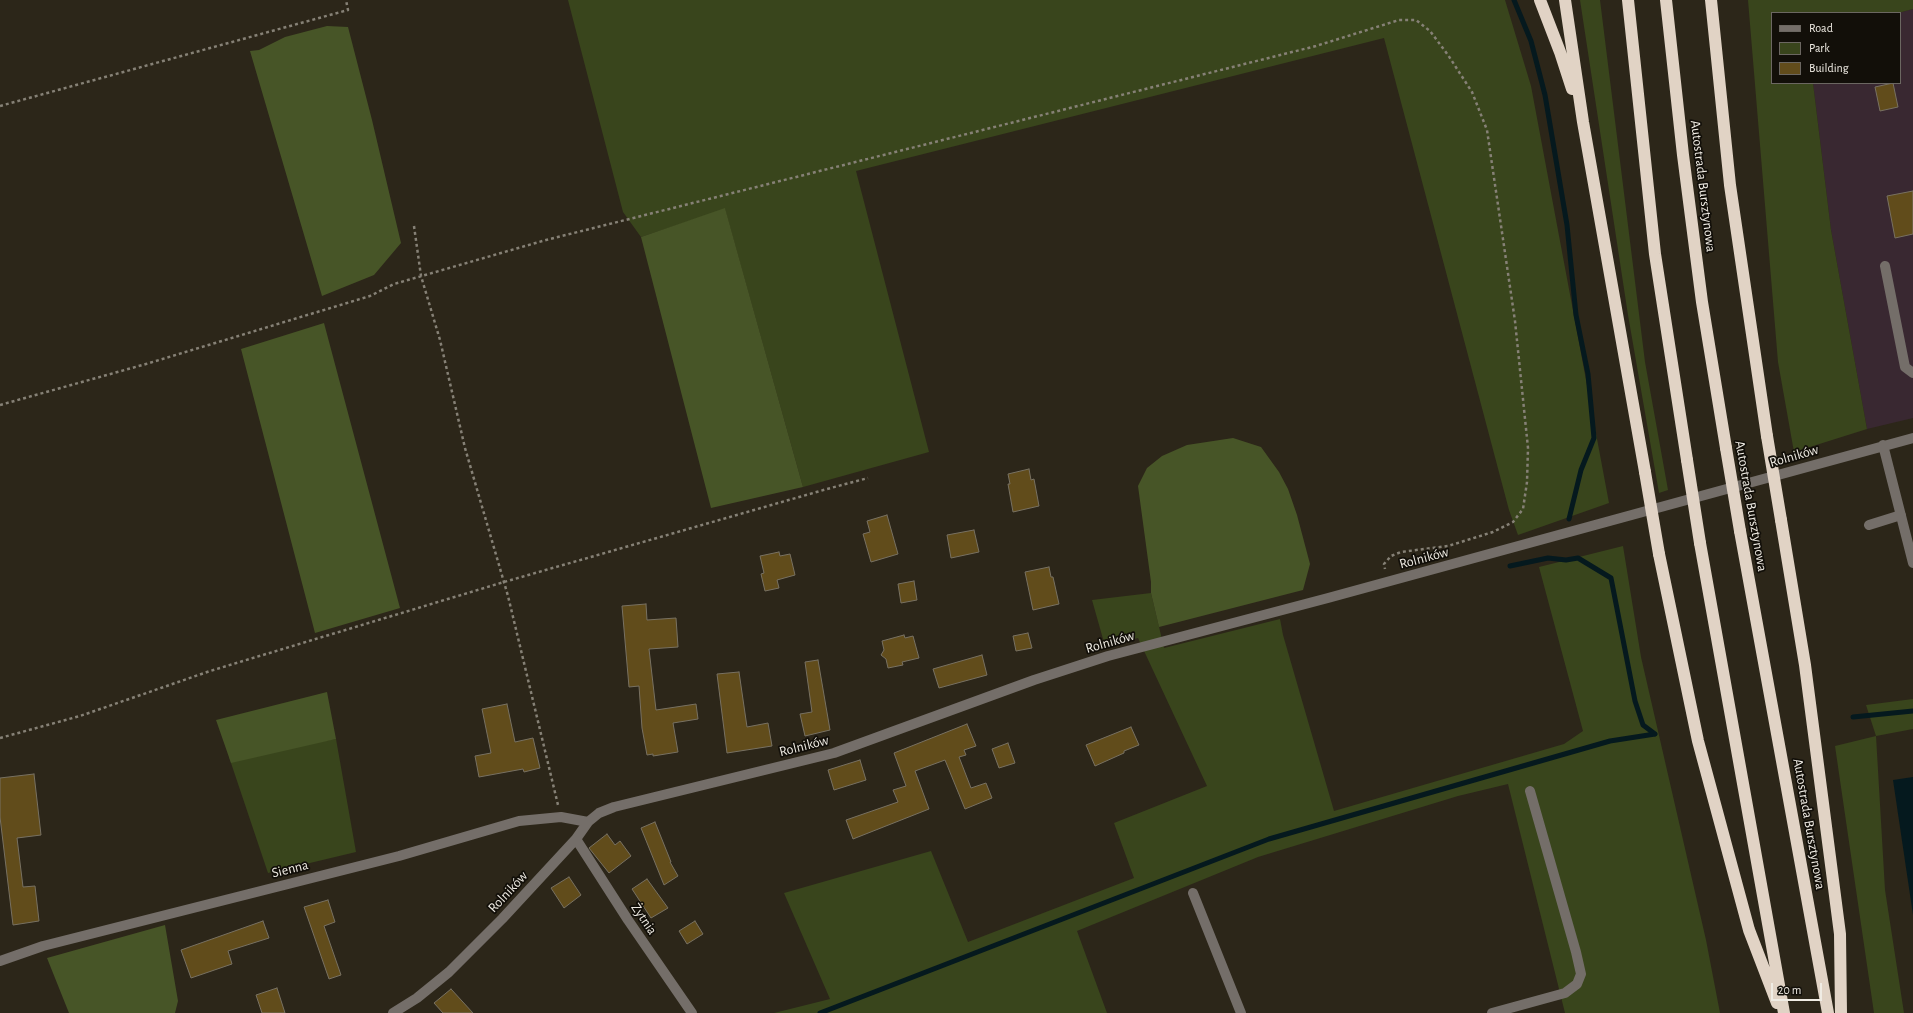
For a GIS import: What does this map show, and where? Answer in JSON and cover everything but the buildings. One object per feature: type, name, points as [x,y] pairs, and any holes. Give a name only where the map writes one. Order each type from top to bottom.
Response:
[{"type":"highway","points":[[1540,0],[1560,52],[1583,122]]},
{"type":"highway","points":[[1565,0],[1583,122],[1659,554],[1698,741],[1749,930],[1781,1013]]},
{"type":"highway","points":[[1628,0],[1631,46],[1655,254],[1700,543],[1784,1013]]},
{"type":"highway","name":"Autostrada Bursztynowa","points":[[1666,0],[1683,155],[1702,302],[1740,532],[1828,1013]]},
{"type":"highway","points":[[1711,0],[1730,185],[1767,436],[1804,665],[1840,934],[1841,1013]]},
{"type":"street","points":[[1885,266],[1905,367],[1913,373]]},
{"type":"street","name":"Rolników","points":[[394,1013],[417,998],[449,972],[502,919],[576,839],[588,822],[599,813],[614,807],[834,753],[1034,680],[1108,656],[1388,582],[1913,438]]},
{"type":"street","points":[[1883,445],[1913,563]]},
{"type":"street","points":[[1869,525],[1901,516]]},
{"type":"street","points":[[1492,1013],[1565,993],[1577,984],[1580,974],[1576,952],[1530,791]]},
{"type":"street","name":"Sienna","points":[[0,961],[43,946],[399,856],[519,821],[561,817],[588,822]]},
{"type":"street","name":"Żytnia","points":[[576,839],[628,920],[692,1013]]},
{"type":"street","points":[[1193,893],[1241,1013]]},
{"type":"path","points":[[0,106],[348,10],[346,0]]},
{"type":"path","points":[[0,405],[146,364],[370,296],[394,284],[546,240],[1316,46],[1399,20],[1416,20],[1430,31],[1472,92],[1487,130],[1515,321],[1528,448],[1527,482],[1523,509],[1513,522],[1493,532],[1448,546],[1401,552],[1391,556],[1384,564],[1388,582]]},
{"type":"path","points":[[414,226],[421,276],[440,340],[465,448],[504,582],[561,817]]},
{"type":"path","points":[[0,738],[80,716],[210,671],[504,582],[868,478]]},
{"type":"shaded area","points":[[1913,9],[1913,418],[1867,429],[1831,230],[1813,84],[1901,84],[1901,12]]},
{"type":"green space","points":[[568,0],[1505,0],[1531,86],[1609,503],[1518,535],[1509,510],[1384,38],[856,171],[929,452],[803,487],[725,209],[641,237],[623,212]]},
{"type":"green space","points":[[1580,0],[1600,0],[1645,362],[1668,490],[1659,493],[1628,315]]},
{"type":"green space","points":[[1748,0],[1913,0],[1913,9],[1901,12],[1771,12],[1771,84],[1813,84],[1831,230],[1867,429],[1794,452],[1778,362]]},
{"type":"green space","points":[[327,26],[348,27],[401,243],[374,275],[322,296],[250,51],[259,50],[285,37]]},
{"type":"green space","points":[[725,208],[803,487],[711,508],[641,237]]},
{"type":"green space","points":[[324,323],[400,608],[315,633],[241,349]]},
{"type":"green space","points":[[1233,438],[1261,447],[1279,472],[1288,489],[1297,515],[1310,564],[1303,590],[1159,627],[1151,593],[1151,582],[1138,486],[1147,468],[1162,456],[1187,445]]},
{"type":"green space","points":[[1623,546],[1641,657],[1706,940],[1720,1013],[1565,1013],[1508,784],[1458,796],[1258,857],[1077,931],[1107,1013],[774,1013],[830,999],[784,893],[931,851],[968,942],[1134,878],[1114,823],[1207,786],[1138,638],[1105,646],[1092,600],[1151,593],[1164,648],[1280,619],[1283,635],[1334,811],[1564,744],[1583,731],[1539,567]]},
{"type":"green space","points":[[327,692],[336,739],[231,763],[216,720]]},
{"type":"green space","points":[[1913,699],[1913,729],[1876,736],[1866,705]]},
{"type":"green space","points":[[1876,736],[1885,890],[1904,1013],[1874,1013],[1835,746]]},
{"type":"green space","points":[[336,739],[356,852],[268,873],[229,757]]},
{"type":"green space","points":[[165,925],[178,1001],[175,1013],[69,1013],[47,958]]},
{"type":"water","points":[[1913,777],[1913,915],[1893,780]]},
{"type":"waterway","points":[[1514,0],[1531,41],[1545,95],[1567,225],[1576,315],[1588,374],[1594,438],[1581,470],[1569,519]]},
{"type":"waterway","points":[[1510,566],[1548,558],[1566,560],[1578,558],[1611,578],[1635,701],[1643,725],[1655,734]]},
{"type":"waterway","points":[[1853,717],[1913,711]]},
{"type":"waterway","points":[[820,1013],[1269,839],[1610,741],[1655,734]]}]
